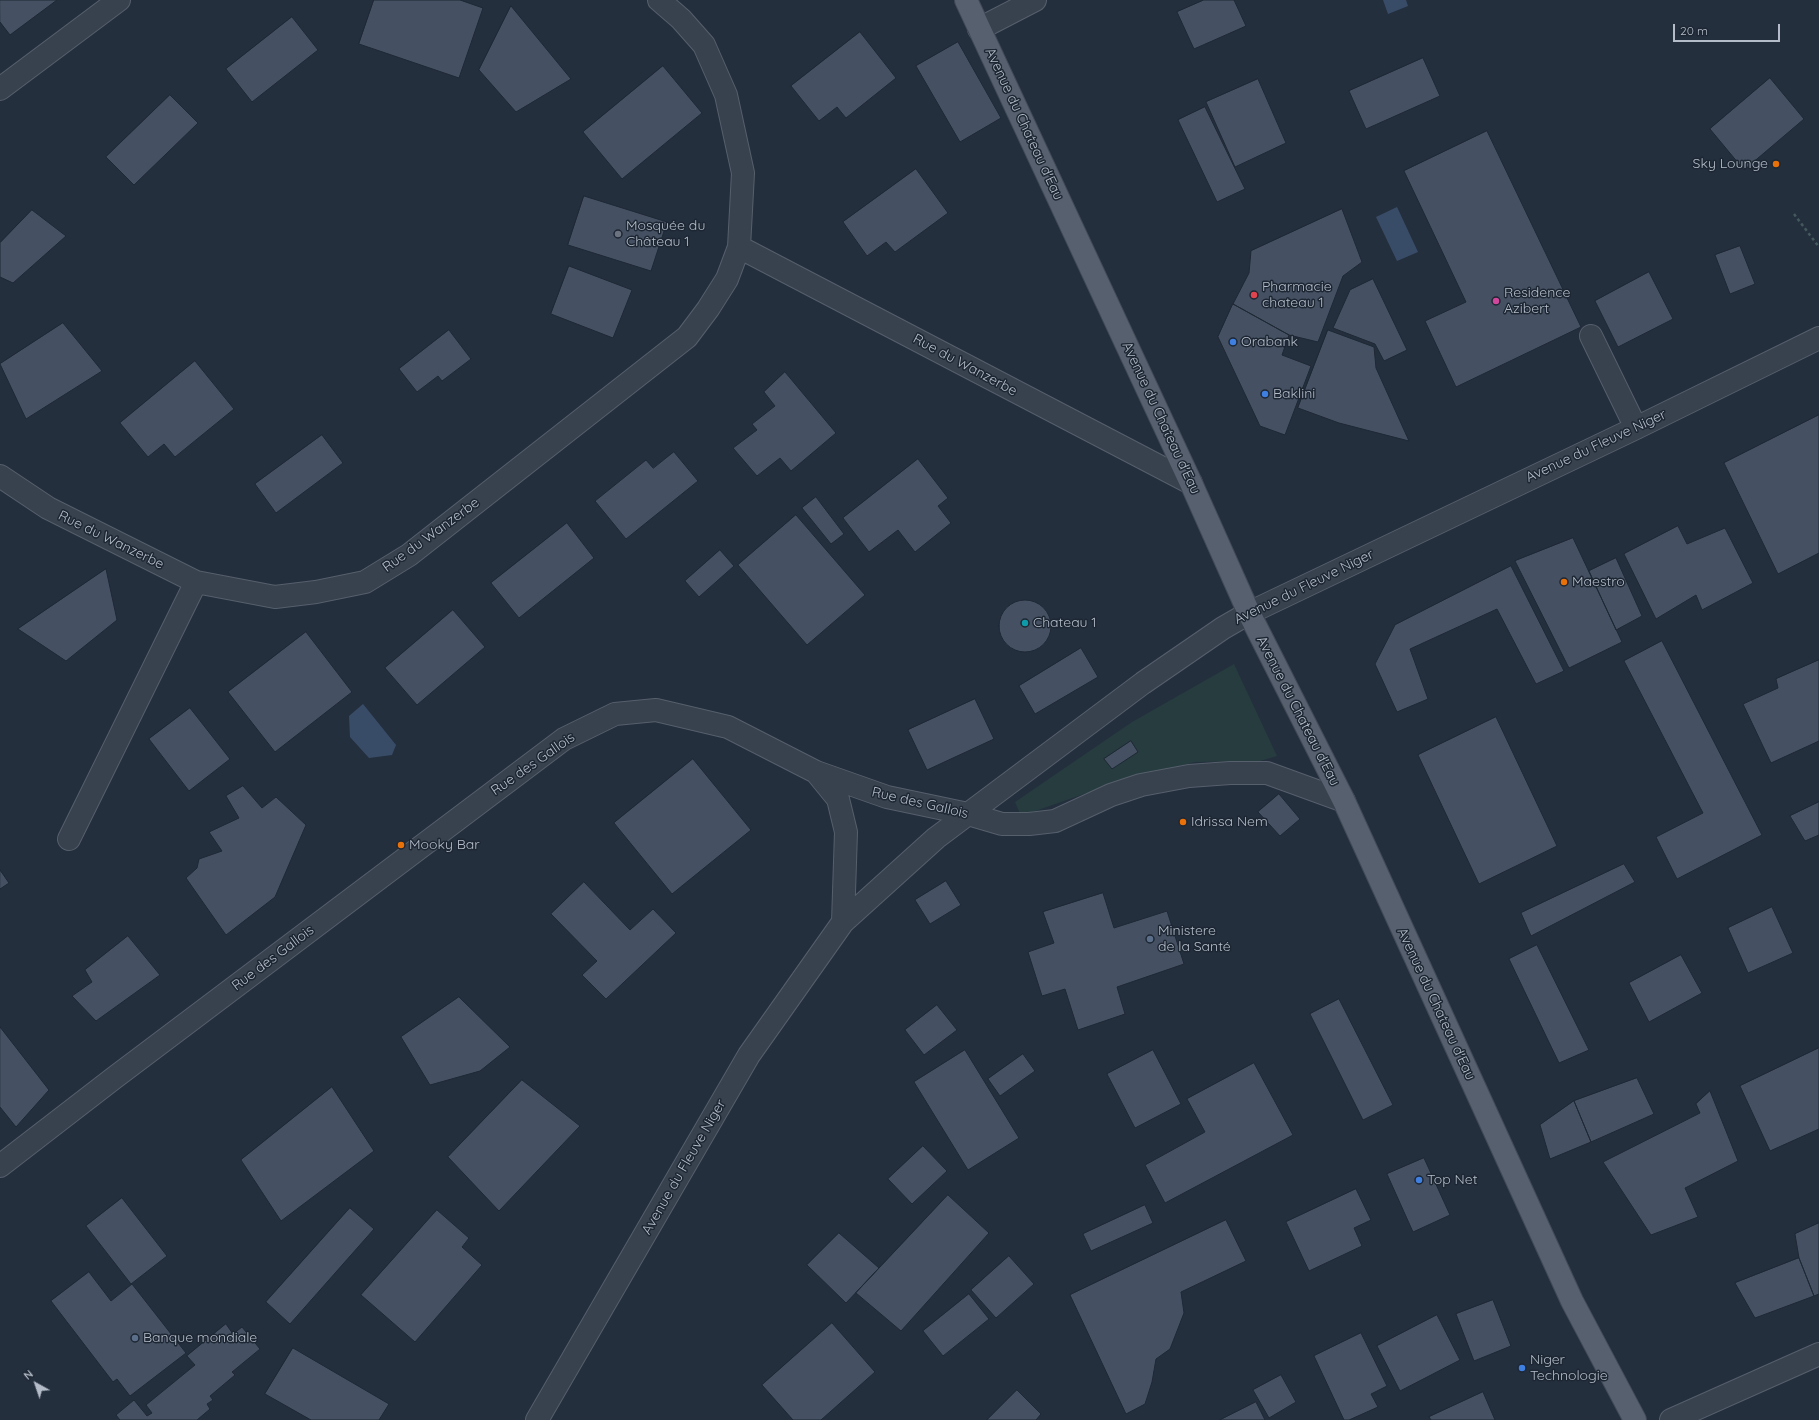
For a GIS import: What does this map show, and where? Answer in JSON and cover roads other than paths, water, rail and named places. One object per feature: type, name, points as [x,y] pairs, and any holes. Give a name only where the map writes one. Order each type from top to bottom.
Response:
[{"type":"main road","name":"Avenue du Chateau d'Eau","points":[[966,0],[1192,483],[1249,613],[1344,801],[1572,1301],[1636,1420]]},
{"type":"street","points":[[0,89],[119,0]]},
{"type":"street","name":"Rue du Wanzerbe","points":[[0,476],[48,508],[196,582],[275,597],[316,592],[365,582],[409,555],[687,337],[708,309],[727,279],[739,247],[743,173],[726,95],[704,45],[682,19],[659,0]]},
{"type":"street","points":[[979,29],[1035,0]]},
{"type":"street","name":"Rue du Wanzerbe","points":[[739,247],[1192,483]]},
{"type":"street","points":[[1591,336],[1636,428]]},
{"type":"street","name":"Avenue du Fleuve Niger","points":[[537,1420],[748,1055],[843,922],[936,838],[1143,683],[1249,613],[1636,428],[1819,338]]},
{"type":"street","points":[[69,839],[196,582]]},
{"type":"street","name":"Rue des Gallois","points":[[0,1166],[114,1078],[564,739],[615,714],[656,710],[728,727],[816,772],[887,797],[968,814],[1002,824],[1055,821],[1111,794],[1141,785],[1189,776],[1230,773],[1267,773],[1344,801]]},
{"type":"street","points":[[816,772],[838,799],[846,832],[843,922]]},
{"type":"street","points":[[1671,1420],[1819,1354]]},
{"type":"water","points":[[1383,0],[1406,0],[1408,6],[1388,14]]},
{"type":"water","points":[[1397,207],[1418,252],[1397,261],[1376,217]]},
{"type":"water","points":[[363,704],[396,745],[392,755],[369,758],[350,737],[349,716]]},
{"type":"place","name":"Sky Lounge","points":[[1776,164]]},
{"type":"place","name":"Mosquée du Château 1","points":[[618,234]]},
{"type":"place","name":"Pharmacie chateau 1","points":[[1254,295]]},
{"type":"place","name":"Residence Azibert","points":[[1496,301]]},
{"type":"place","name":"Orabank","points":[[1233,342]]},
{"type":"place","name":"Baklini","points":[[1265,394]]},
{"type":"place","name":"Maestro","points":[[1564,582]]},
{"type":"place","name":"Chateau 1","points":[[1025,623]]},
{"type":"place","name":"Idrissa Nem","points":[[1183,822]]},
{"type":"place","name":"Mooky Bar","points":[[401,845]]},
{"type":"place","name":"Ministere de la Santé","points":[[1150,939]]},
{"type":"place","name":"Top Net","points":[[1419,1180]]},
{"type":"place","name":"Banque mondiale","points":[[135,1338]]},
{"type":"place","name":"Niger Technologie","points":[[1522,1368]]}]
